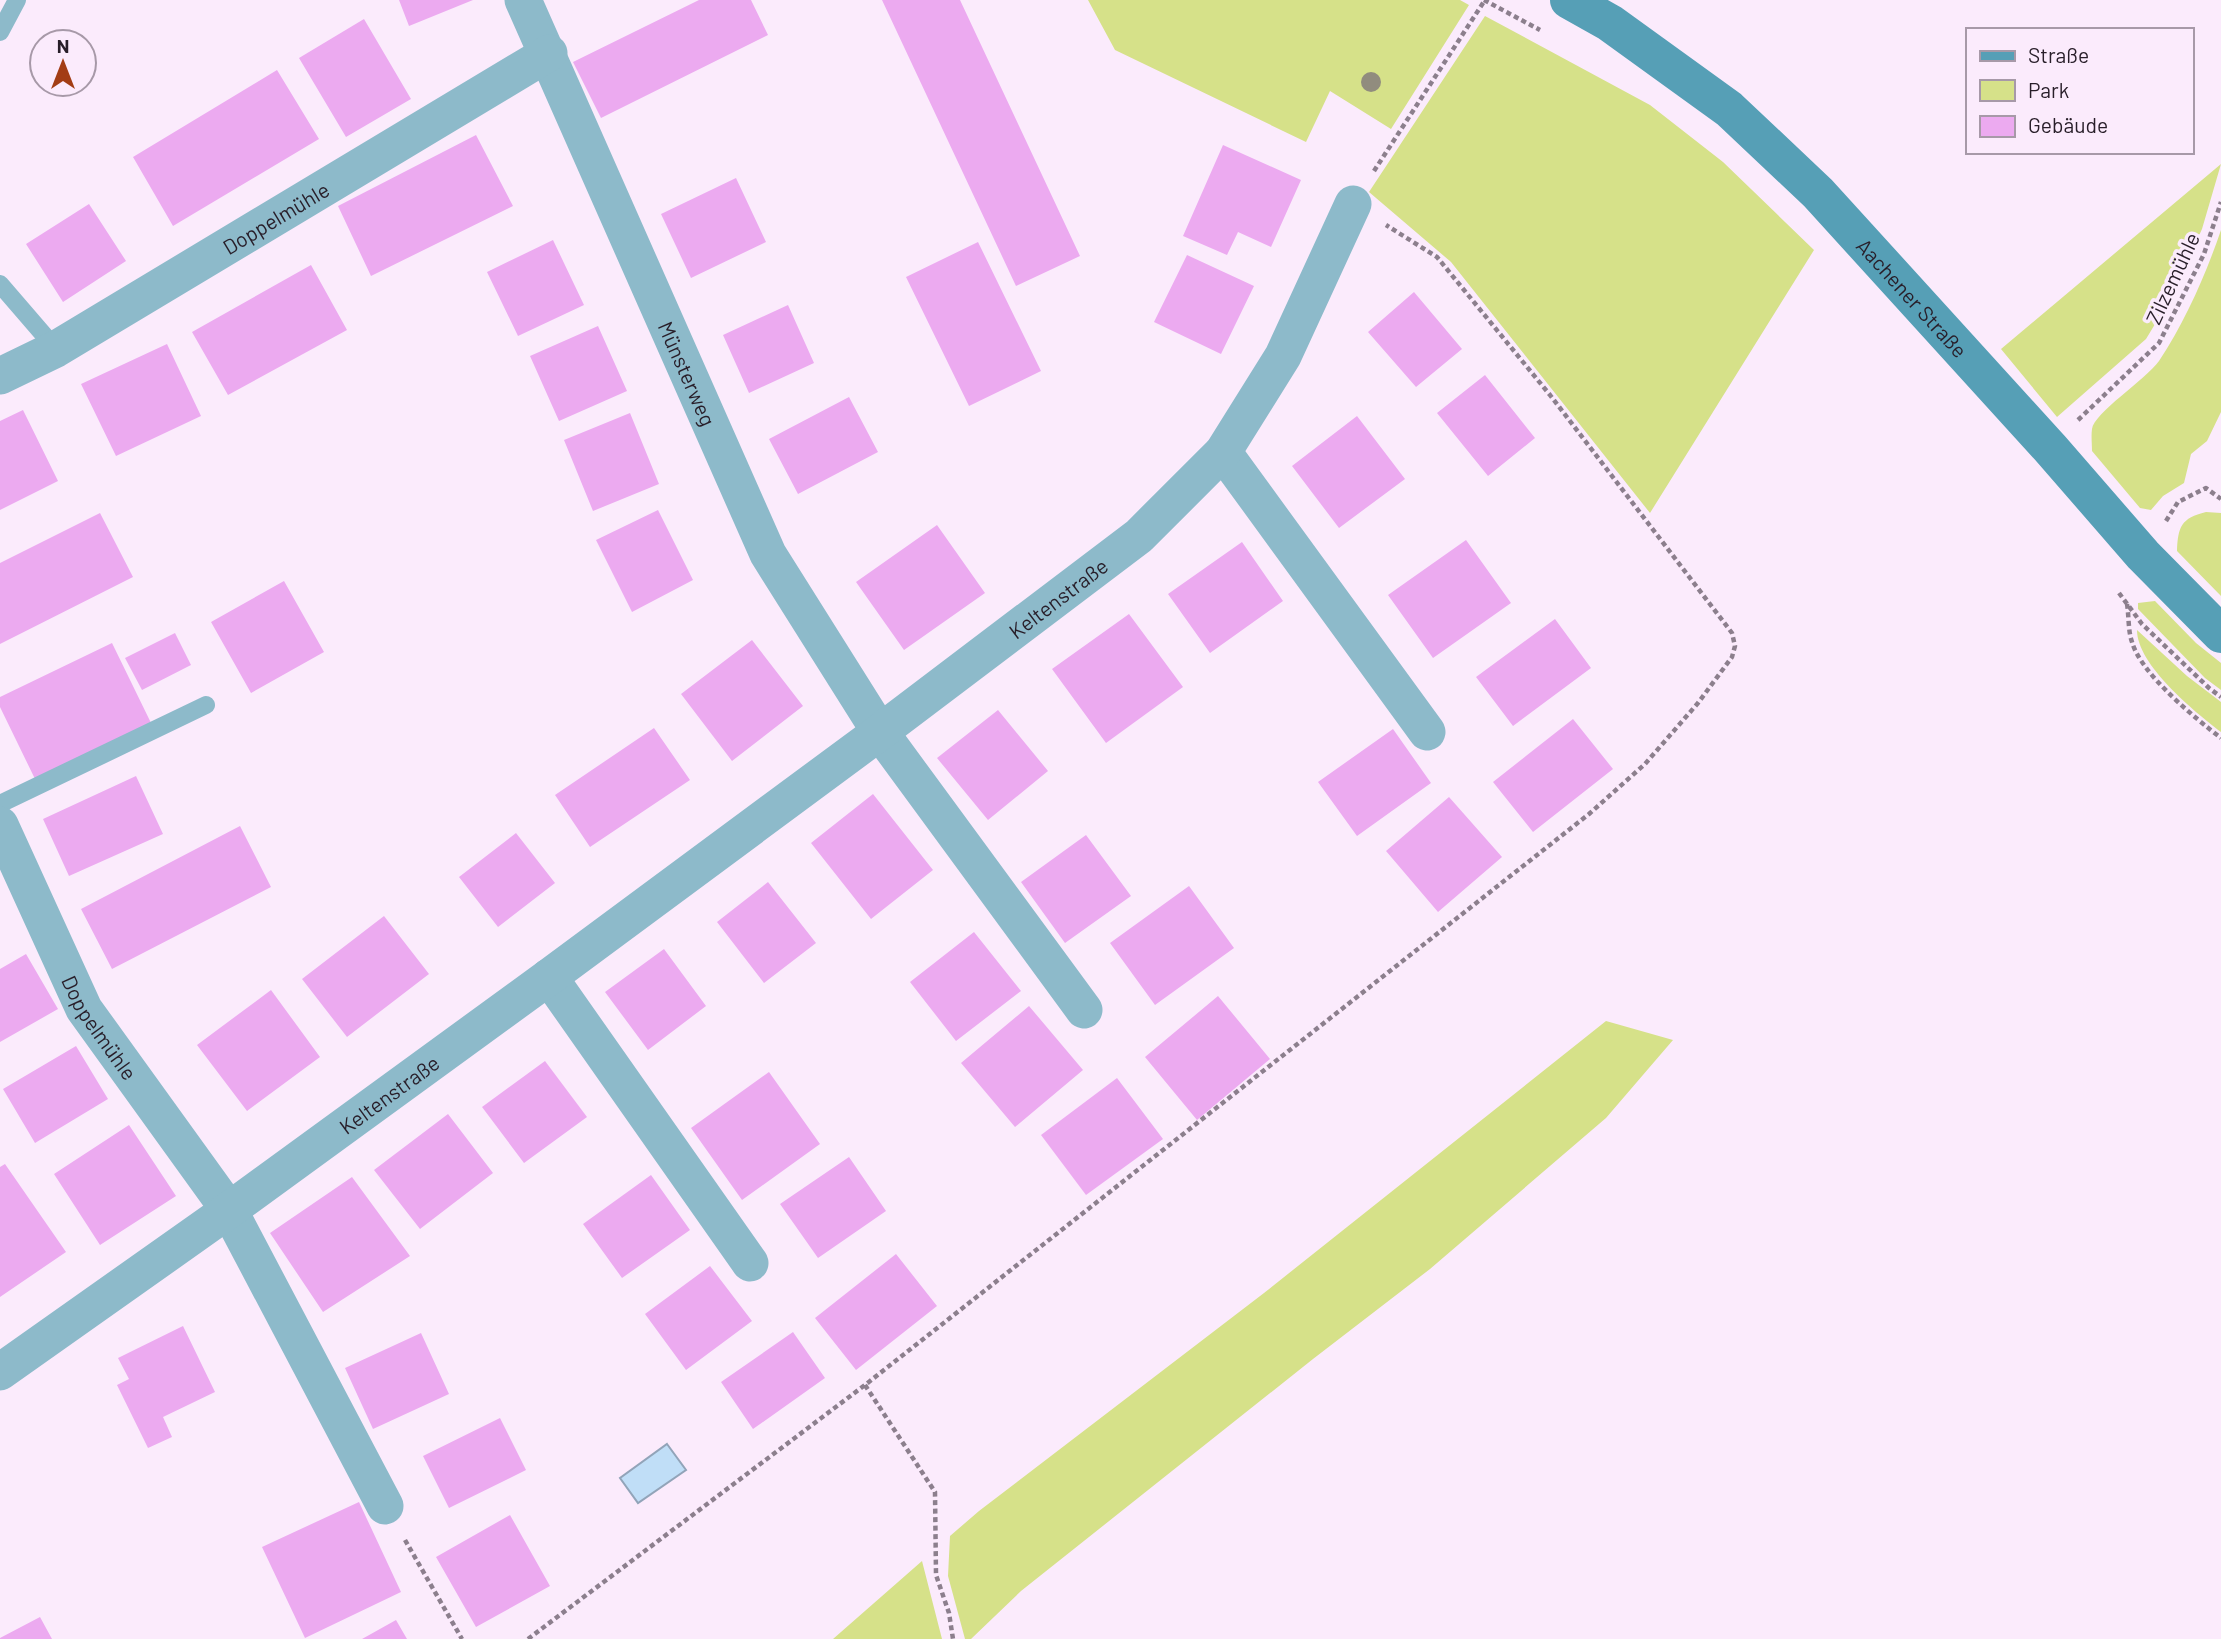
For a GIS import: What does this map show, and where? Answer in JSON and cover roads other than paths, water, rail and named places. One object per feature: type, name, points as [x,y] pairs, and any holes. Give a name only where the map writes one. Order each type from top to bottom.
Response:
[{"type":"main road","name":"Aachener Straße","points":[[1569,0],[1610,23],[1738,118],[1818,193],[2050,448],[2143,555],[2221,634]]},
{"type":"street","name":"Münsterweg","points":[[523,0],[549,53],[768,554],[880,732]]},
{"type":"street","name":"Doppelmühle","points":[[0,376],[56,349],[549,53]]},
{"type":"street","name":"Keltenstraße","points":[[0,1372],[229,1210],[549,977],[1139,536],[1223,452],[1283,356],[1353,204]]},
{"type":"street","points":[[1223,452],[1427,732]]},
{"type":"street","points":[[880,732],[1084,1010]]},
{"type":"street","name":"Doppelmühle","points":[[0,825],[84,1009],[229,1210]]},
{"type":"street","points":[[549,977],[750,1263]]},
{"type":"street","points":[[229,1210],[385,1506]]},
{"type":"lane","points":[[0,32],[17,0]]},
{"type":"lane","points":[[0,284],[56,349]]},
{"type":"lane","points":[[0,804],[206,705]]},
{"type":"water","points":[[667,1444],[686,1470],[638,1503],[620,1478]]}]
